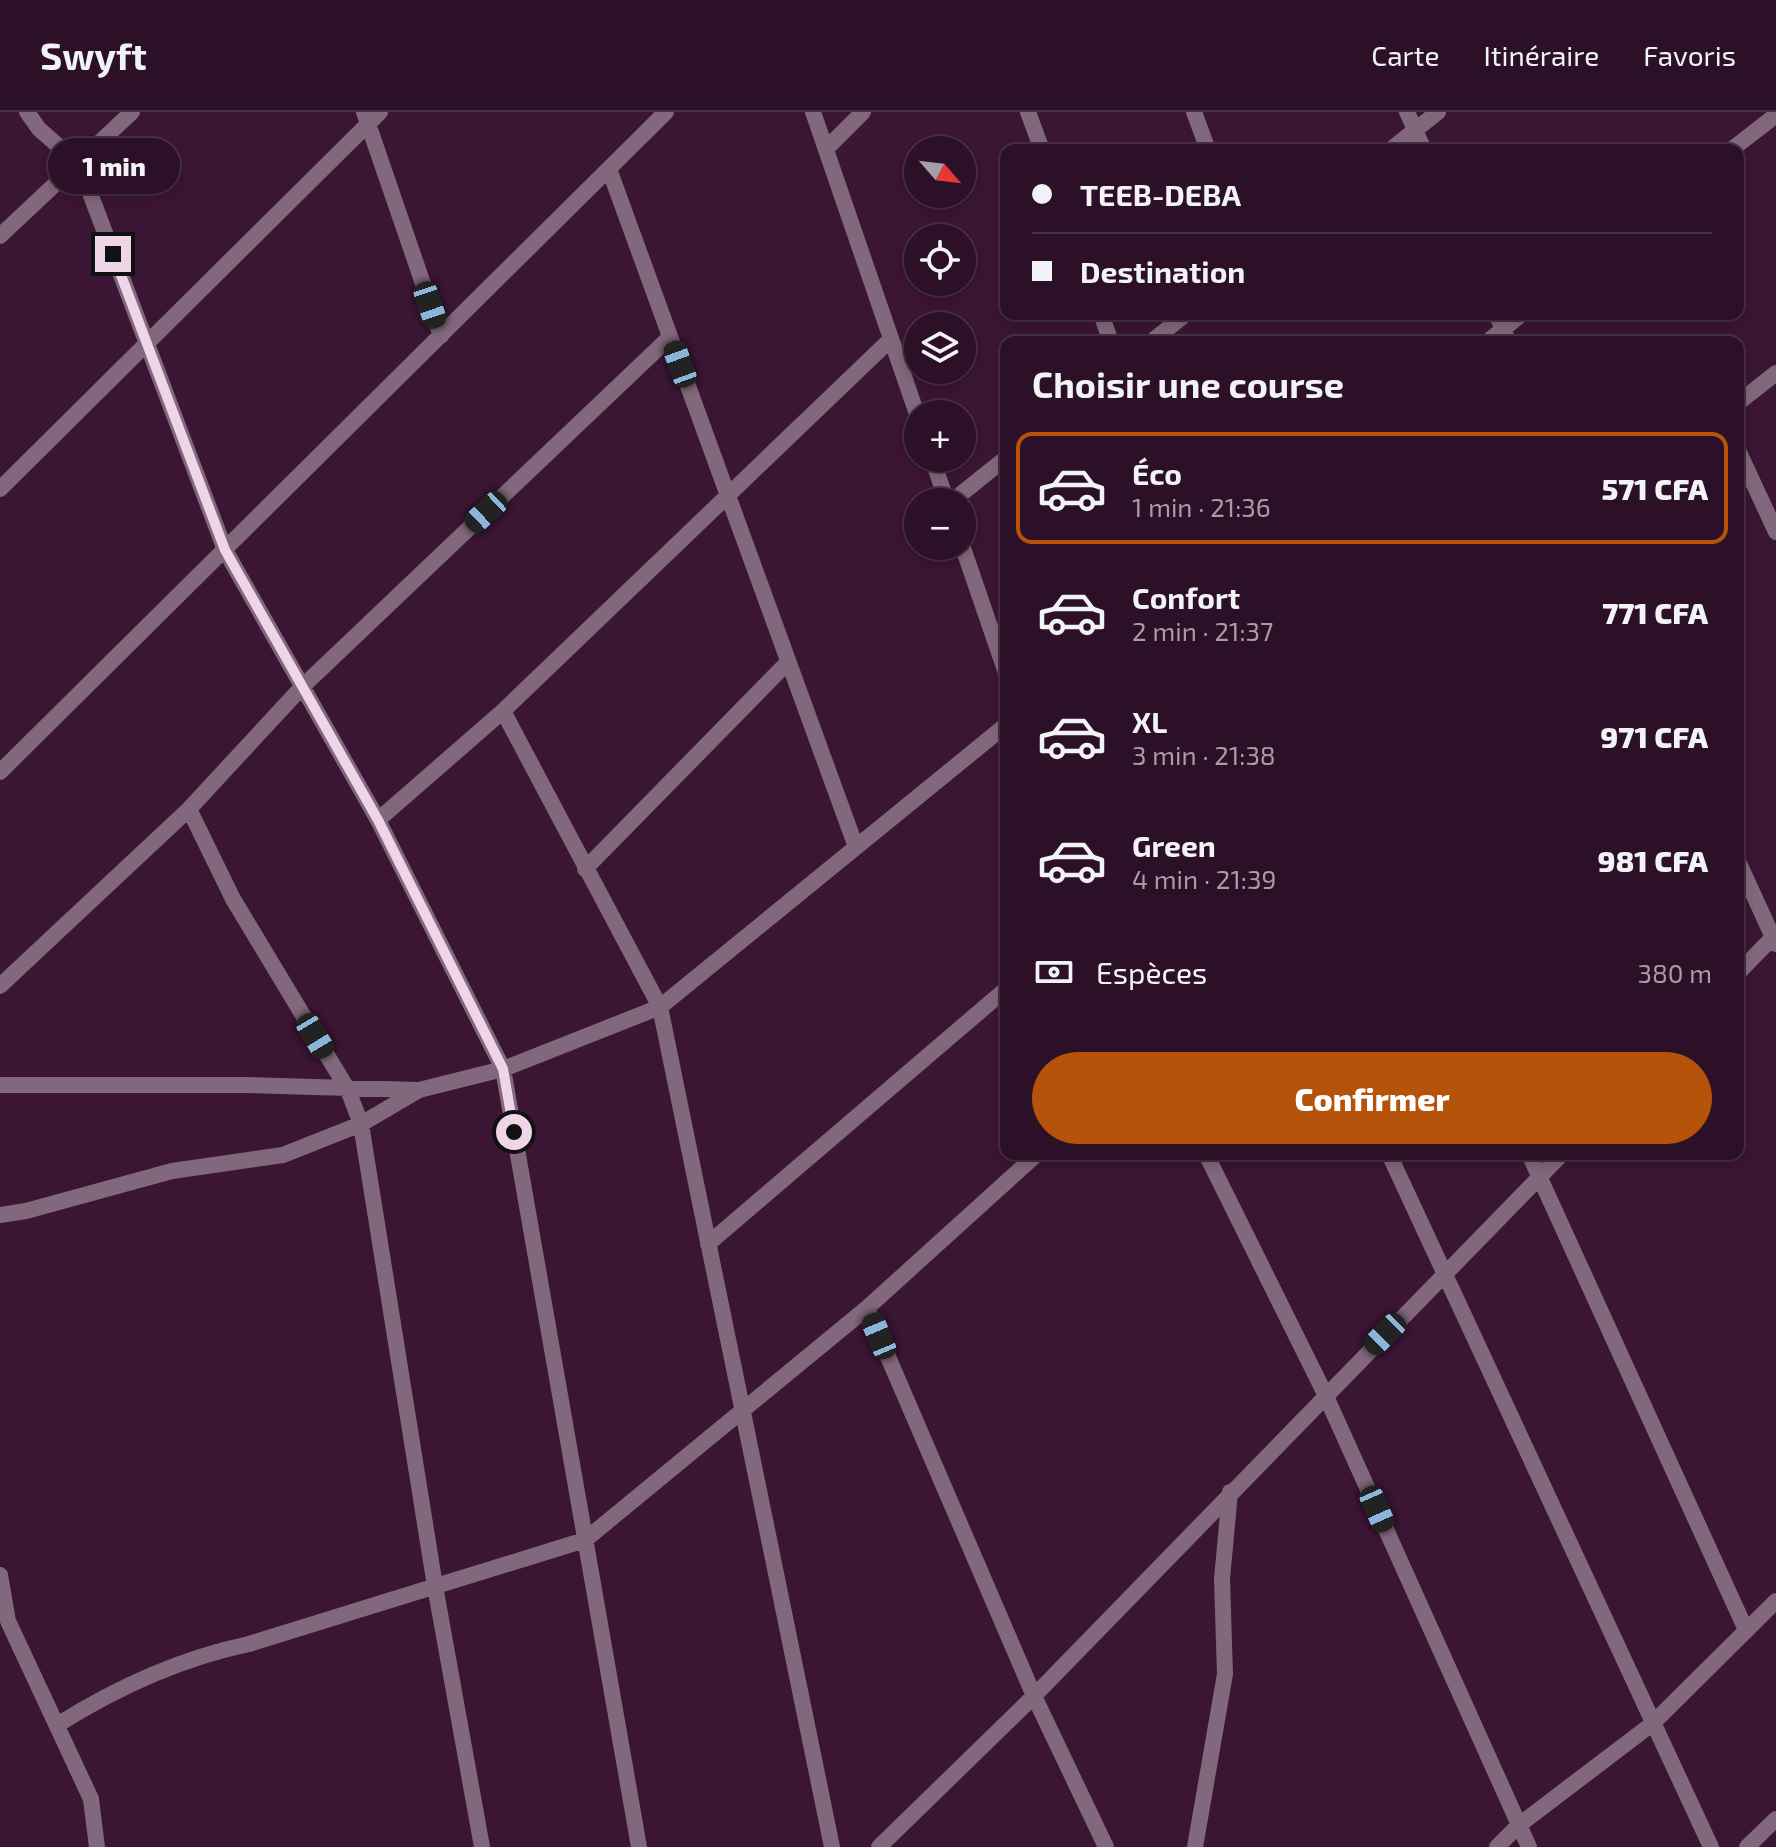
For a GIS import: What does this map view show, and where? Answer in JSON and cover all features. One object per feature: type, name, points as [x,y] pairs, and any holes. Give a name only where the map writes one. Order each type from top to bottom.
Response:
[{"type":"street","points":[[27,112],[39,129],[79,164],[225,550],[378,820],[503,1069],[639,1847]]},
{"type":"street","points":[[0,236],[132,112]]},
{"type":"street","points":[[0,772],[666,112]]},
{"type":"street","points":[[813,112],[912,400]]},
{"type":"street","points":[[826,149],[863,112]]},
{"type":"street","points":[[1028,112],[1040,144]]},
{"type":"street","points":[[1194,112],[1206,144]]},
{"type":"street","points":[[1407,112],[1421,144]]},
{"type":"street","points":[[1398,144],[1438,112]]},
{"type":"street","points":[[0,489],[370,116],[441,336]]},
{"type":"street","points":[[1741,144],[1774,123]]},
{"type":"street","points":[[609,169],[856,847]]},
{"type":"street","points":[[1159,336],[1179,320]]},
{"type":"street","points":[[0,986],[189,809],[302,687],[670,337]]},
{"type":"street","points":[[378,820],[503,711],[729,498],[891,339]]},
{"type":"street","points":[[1744,398],[1776,373]]},
{"type":"street","points":[[967,488],[1000,463]]},
{"type":"street","points":[[1744,463],[1776,532]]},
{"type":"street","points":[[967,560],[1000,656]]},
{"type":"street","points":[[585,869],[788,662]]},
{"type":"street","points":[[503,711],[660,1007],[832,1847]]},
{"type":"street","points":[[0,1085],[247,1085],[419,1090],[503,1069],[660,1007],[1000,730]]},
{"type":"street","points":[[189,809],[233,899],[348,1090],[361,1124],[435,1586],[482,1847]]},
{"type":"street","points":[[1744,874],[1775,939],[1744,967]]},
{"type":"street","points":[[708,1244],[1000,994]]},
{"type":"street","points":[[0,1215],[26,1211],[172,1171],[283,1155],[361,1124],[419,1090]]},
{"type":"street","points":[[57,1725],[85,1707],[203,1653],[249,1644],[585,1540],[867,1308],[1030,1160]]},
{"type":"street","points":[[1209,1160],[1325,1394],[1529,1847]]},
{"type":"street","points":[[1392,1160],[1711,1847]]},
{"type":"street","points":[[1532,1160],[1746,1630]]},
{"type":"street","points":[[879,1847],[1034,1696],[1556,1160]]},
{"type":"street","points":[[867,1308],[1034,1696],[1106,1847]]},
{"type":"street","points":[[1195,1847],[1201,1833],[1225,1674],[1222,1579],[1230,1492]]},
{"type":"street","points":[[0,1575],[8,1621],[91,1799],[97,1847]]},
{"type":"street","points":[[1497,1847],[1519,1825],[1653,1723],[1776,1601]]},
{"type":"street","points":[[1747,1847],[1776,1819]]},
{"type":"route","points":[[113,254],[225,550],[378,820],[503,1069],[514,1132]]}]
